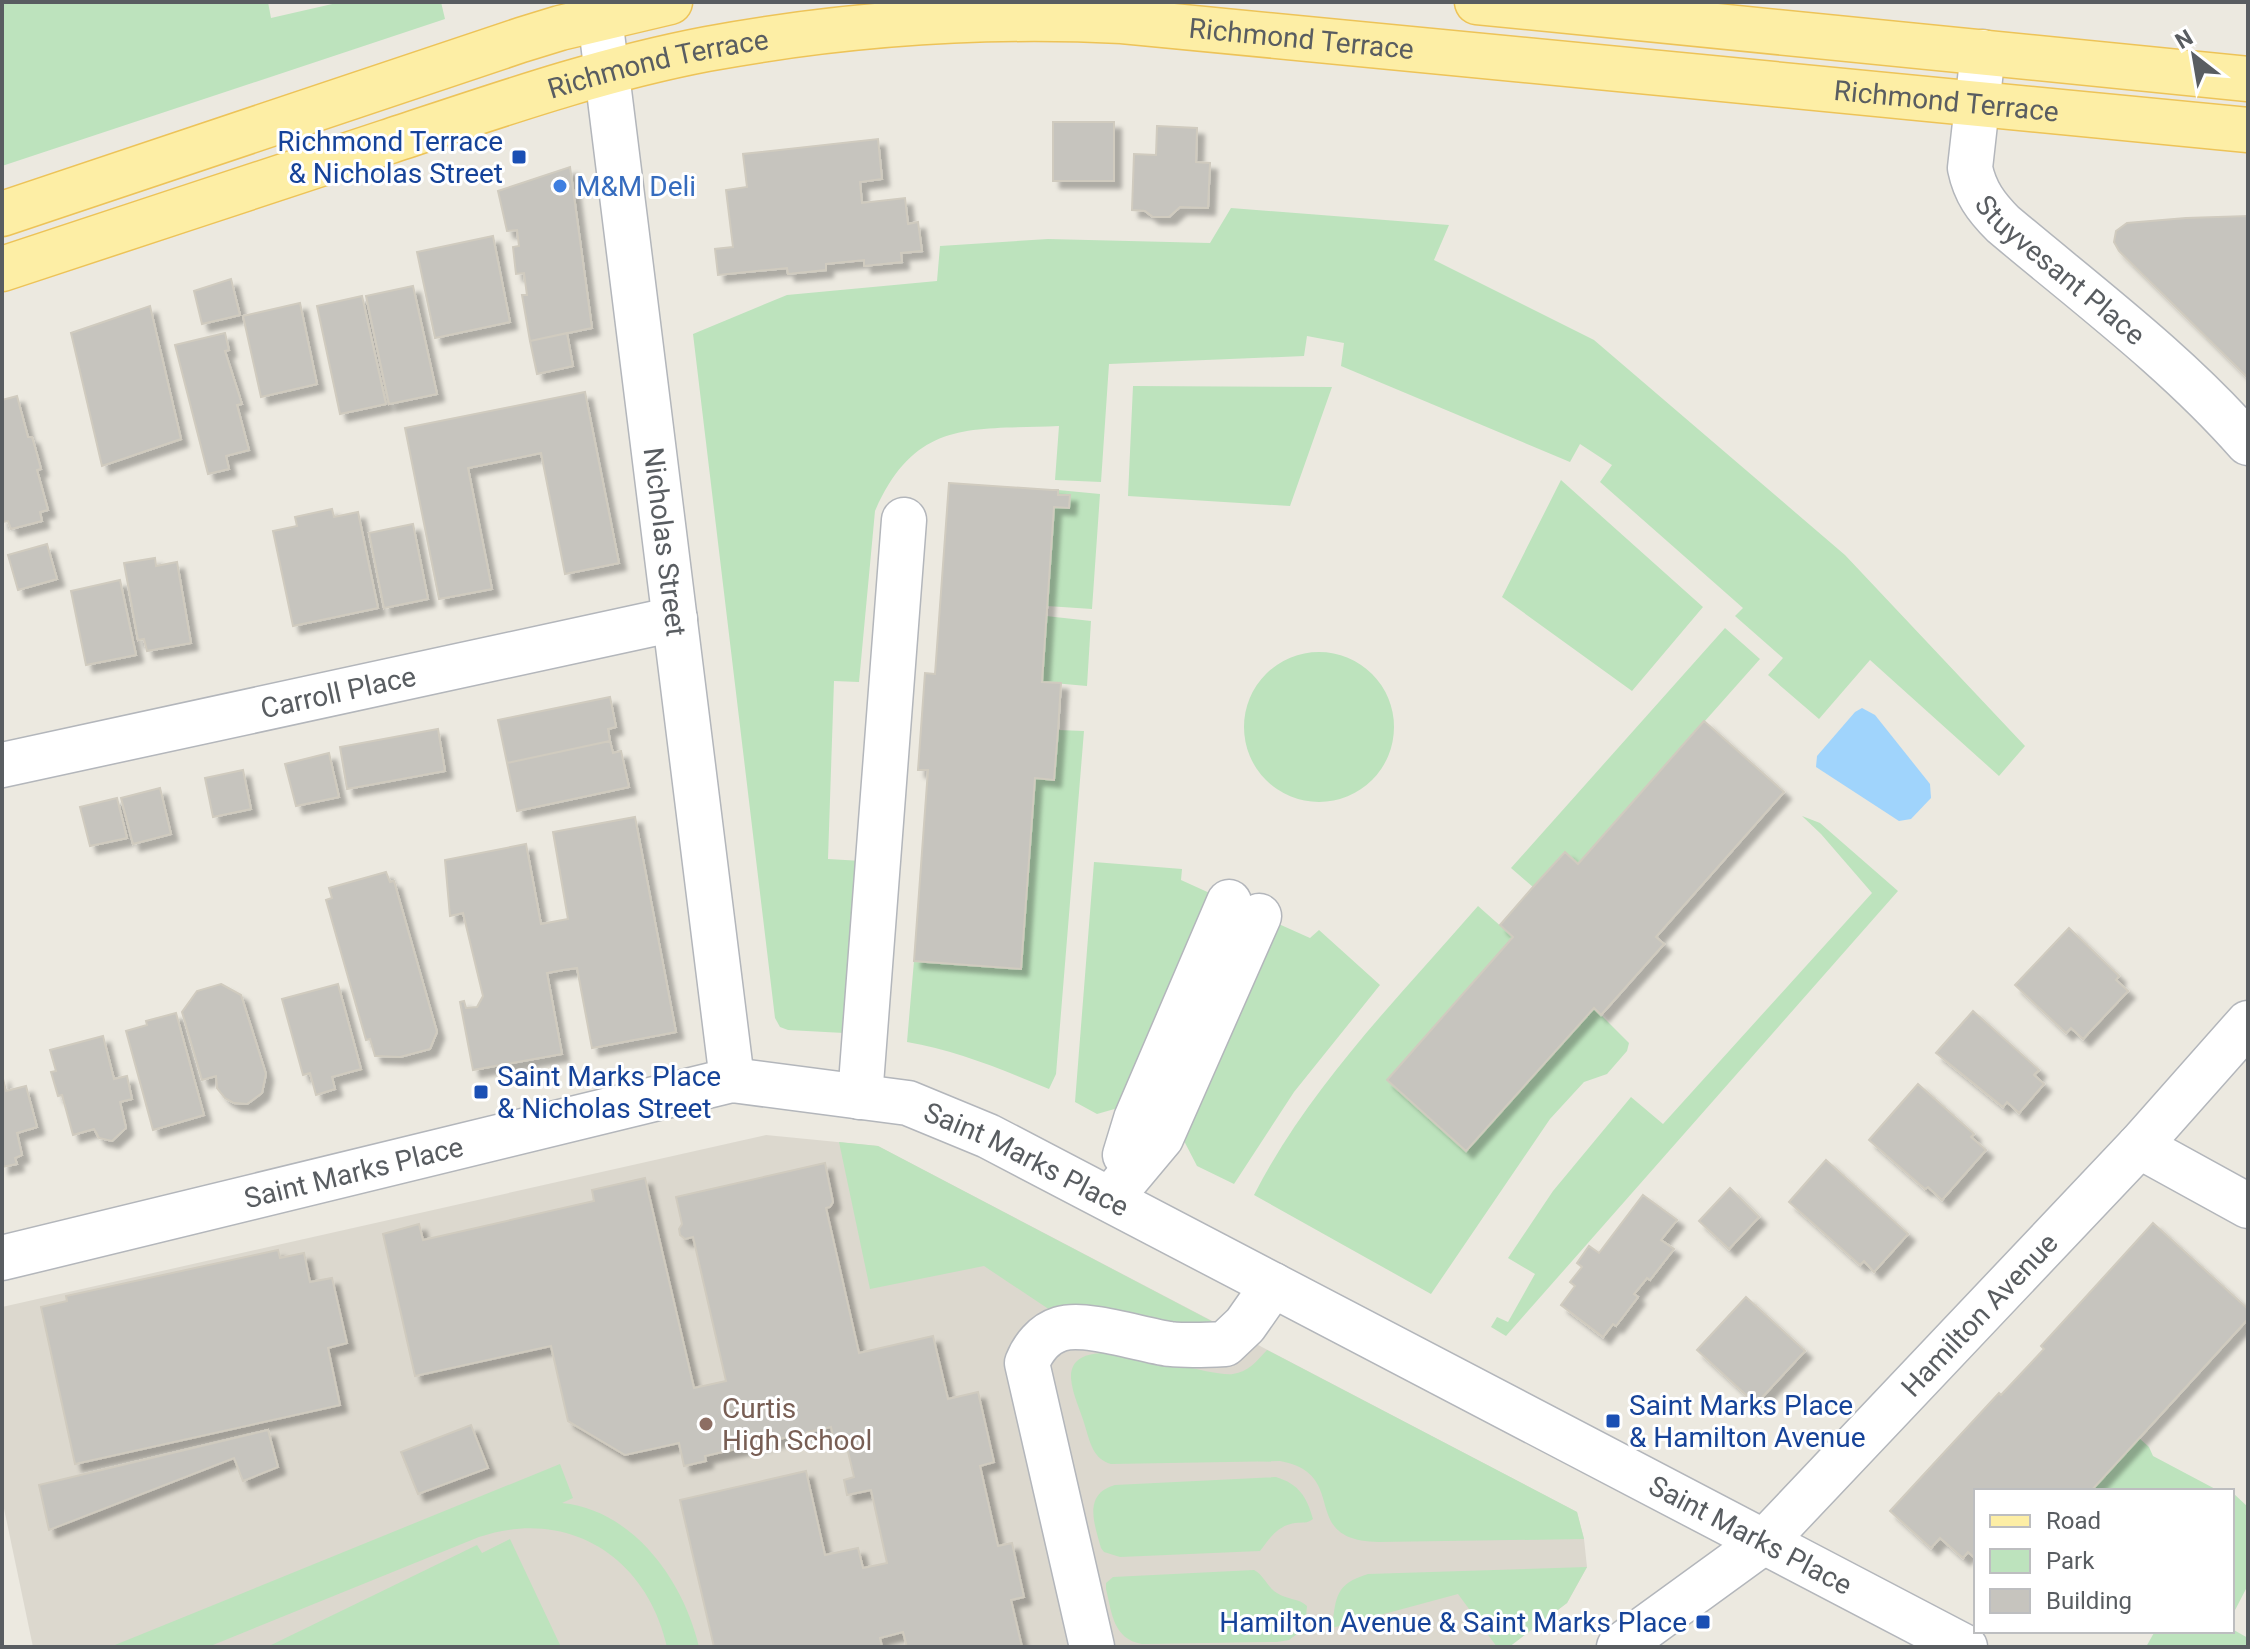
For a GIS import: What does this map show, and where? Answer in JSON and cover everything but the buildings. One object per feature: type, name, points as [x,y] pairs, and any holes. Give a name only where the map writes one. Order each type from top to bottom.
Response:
[{"type":"main road","name":"Richmond Terrace","points":[[2,214],[521,40],[599,10],[670,2]]},
{"type":"main road","name":"Richmond Terrace","points":[[1477,2],[2248,79]]},
{"type":"main road","name":"Richmond Terrace","points":[[2,269],[555,86],[706,50],[815,31],[930,22],[1059,18],[1201,28],[2248,130]]},
{"type":"street","name":"Nicholas Street","points":[[599,10],[732,1080]]},
{"type":"street","name":"Stuyvesant Place","points":[[1983,52],[1970,168],[1972,180],[1984,204],[2003,224],[2179,374],[2248,443]]},
{"type":"street","points":[[860,1097],[904,520]]},
{"type":"street","name":"Carroll Place","points":[[2,765],[675,619]]},
{"type":"street","points":[[1110,1199],[1136,1119],[1244,909]]},
{"type":"street","name":"Hamilton Avenue","points":[[1619,1647],[1765,1541],[2139,1146],[2248,1023]]},
{"type":"street","name":"Saint Marks Place","points":[[2,1258],[732,1080],[908,1103],[988,1136],[1965,1647]]},
{"type":"street","points":[[2139,1146],[2248,1206]]},
{"type":"street","points":[[1092,1647],[1027,1363],[1032,1350],[1061,1328],[1090,1329],[1170,1344],[1225,1344],[1245,1325],[1273,1285]]},
{"type":"shaded area","name":"Curtis High School","points":[[766,1135],[878,1146],[1577,1512],[1587,1567],[1567,1603],[1509,1647],[33,1647],[2,1499],[2,1307]]},
{"type":"green space","points":[[2,2],[268,2],[271,18],[341,2],[441,2],[445,19],[2,166]]},
{"type":"green space","points":[[1231,208],[1449,225],[1434,260],[1594,340],[1845,555],[2025,746],[1999,776],[1870,660],[1819,719],[1768,675],[1783,658],[1735,616],[1743,608],[1600,482],[1612,465],[1580,444],[1570,462],[1341,366],[1344,343],[1307,336],[1304,356],[1109,364],[1101,482],[1055,480],[1059,426],[973,430],[928,444],[909,459],[891,481],[875,511],[859,682],[834,681],[828,859],[862,861],[844,1033],[780,1027],[775,1018],[693,334],[787,295],[937,281],[940,246],[1048,239],[1210,243]]},
{"type":"green space","points":[[1133,386],[1332,387],[1290,506],[1128,496]]},
{"type":"green space","points":[[1561,480],[1703,607],[1632,691],[1502,597]]},
{"type":"green space","points":[[1058,490],[1100,494],[1092,609],[1047,606],[1054,507],[1069,507],[1070,495],[1058,495]]},
{"type":"green space","points":[[1046,616],[1091,621],[1087,686],[1042,682]]},
{"type":"green space","points":[[1725,628],[1760,659],[1578,864],[1564,852],[1533,887],[1511,868]]},
{"type":"green space","points":[[1319,652],[1348,658],[1372,674],[1388,698],[1394,727],[1388,756],[1372,780],[1348,796],[1319,802],[1290,796],[1266,780],[1250,756],[1244,727],[1250,698],[1266,674],[1290,658]]},
{"type":"green space","points":[[1058,730],[1084,731],[1056,1074],[1049,1089],[961,1055],[907,1042],[914,961],[1035,778],[1054,779]]},
{"type":"green space","points":[[1802,816],[1820,823],[1898,891],[1506,1336],[1491,1327],[1497,1317],[1508,1322],[1535,1274],[1508,1258],[1553,1191],[1631,1097],[1663,1124],[1872,893]]},
{"type":"green space","points":[[1094,862],[1182,869],[1181,880],[1214,895],[1125,1106],[1097,1114],[1075,1102]]},
{"type":"green space","points":[[1478,906],[1513,937],[1387,1080],[1466,1151],[1594,1008],[1629,1043],[1627,1051],[1607,1074],[1584,1082],[1550,1119],[1431,1294],[1254,1195],[1276,1155],[1328,1080]]},
{"type":"green space","points":[[1272,921],[1310,938],[1319,930],[1380,985],[1294,1092],[1234,1184],[1197,1166],[1182,1137]]},
{"type":"green space","points":[[839,1142],[878,1146],[1219,1325],[1215,1329],[1056,1314],[984,1266],[870,1289]]},
{"type":"green space","points":[[1267,1350],[1577,1512],[1584,1539],[1379,1542],[1354,1539],[1339,1531],[1330,1519],[1314,1479],[1302,1468],[1280,1461],[1111,1464],[1100,1458],[1093,1449],[1072,1384],[1076,1362],[1091,1354],[1113,1353],[1233,1374],[1248,1368]]},
{"type":"green space","points":[[2139,1438],[2153,1456],[2215,1489],[2093,1489]]},
{"type":"green space","points":[[560,1464],[573,1498],[562,1503],[612,1519],[652,1553],[681,1598],[699,1647],[667,1647],[657,1615],[642,1588],[622,1565],[599,1547],[572,1535],[543,1529],[512,1529],[479,1537],[208,1647],[110,1647]]},
{"type":"green space","points":[[1276,1477],[1291,1483],[1301,1492],[1313,1519],[1283,1527],[1260,1551],[1120,1557],[1101,1548],[1093,1510],[1098,1495],[1105,1489],[1115,1485]]},
{"type":"green space","points":[[2234,1494],[2248,1507],[2248,1585],[2234,1612]]},
{"type":"green space","points":[[510,1539],[561,1647],[267,1647],[477,1545],[482,1553]]},
{"type":"green space","points":[[1587,1567],[1567,1603],[1509,1647],[1497,1647],[1458,1594],[1332,1628],[1343,1587],[1368,1574]]},
{"type":"green space","points":[[1254,1570],[1277,1593],[1307,1606],[1305,1628],[1289,1640],[1142,1644],[1125,1637],[1112,1616],[1106,1583],[1113,1577]]},
{"type":"green space","points":[[2234,1630],[2248,1638],[2248,1647],[2146,1647],[2154,1633],[2234,1633]]},
{"type":"water","points":[[1862,708],[1875,715],[1930,784],[1931,798],[1911,819],[1899,821],[1816,767],[1817,756]]},
{"type":"place","name":"Richmond Terrace & Nicholas Street","points":[[519,157]]},
{"type":"place","name":"M&M Deli","points":[[560,186]]},
{"type":"place","name":"Saint Marks Place & Nicholas Street","points":[[481,1092]]},
{"type":"place","name":"Saint Marks Place & Hamilton Avenue","points":[[1613,1421]]},
{"type":"place","name":"Curtis High School","points":[[706,1424]]},
{"type":"place","name":"Hamilton Avenue & Saint Marks Place","points":[[1703,1622]]}]
